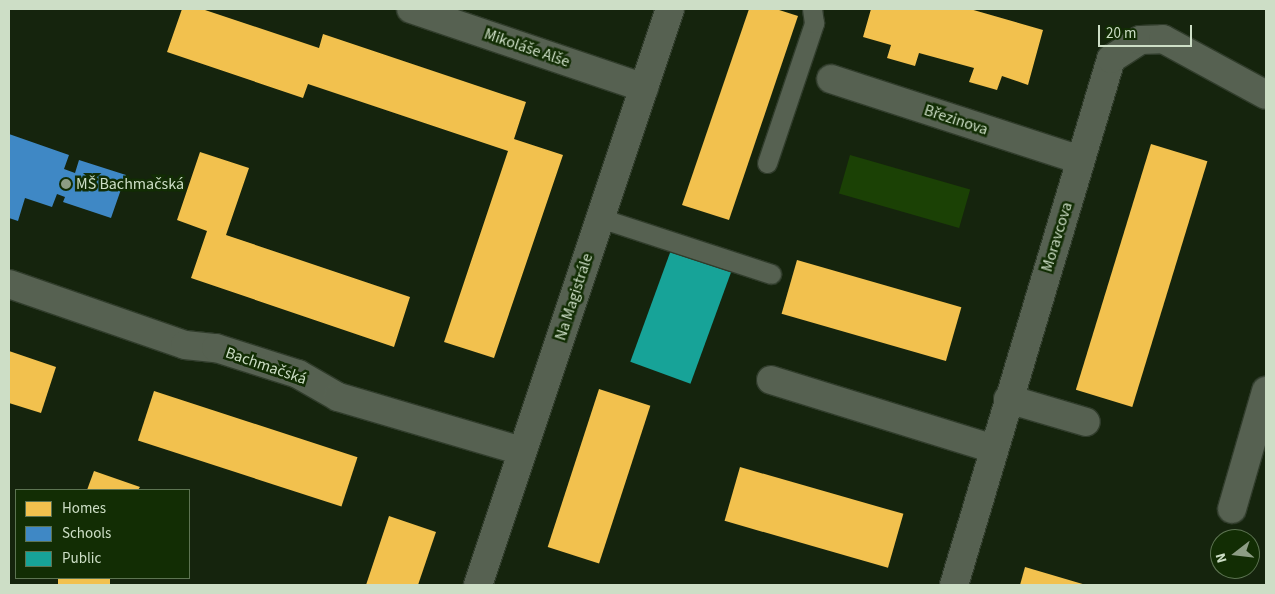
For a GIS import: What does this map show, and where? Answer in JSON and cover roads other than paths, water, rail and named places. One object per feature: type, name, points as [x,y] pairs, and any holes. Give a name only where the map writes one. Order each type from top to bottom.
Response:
[{"type":"street","name":"Mikoláše Alše","points":[[411,9],[644,88]]},
{"type":"street","name":"Na Magistrále","points":[[478,585],[670,9]]},
{"type":"street","name":"Moravcova","points":[[954,585],[1110,59],[1140,40],[1163,39],[1184,47],[1266,95]]},
{"type":"street","name":"Březinova","points":[[832,79],[1080,160]]},
{"type":"street","name":"Bachmačská","points":[[9,284],[186,346],[216,348],[298,374],[338,397],[522,451]]},
{"type":"street","points":[[771,380],[994,449]]},
{"type":"street","points":[[1232,510],[1266,391]]},
{"type":"street","points":[[1008,400],[1086,422]]},
{"type":"lane","points":[[767,164],[814,23],[812,9]]},
{"type":"lane","points":[[600,218],[771,274]]},
{"type":"place","name":"MŠ Bachmačská","points":[[66,184]]}]
